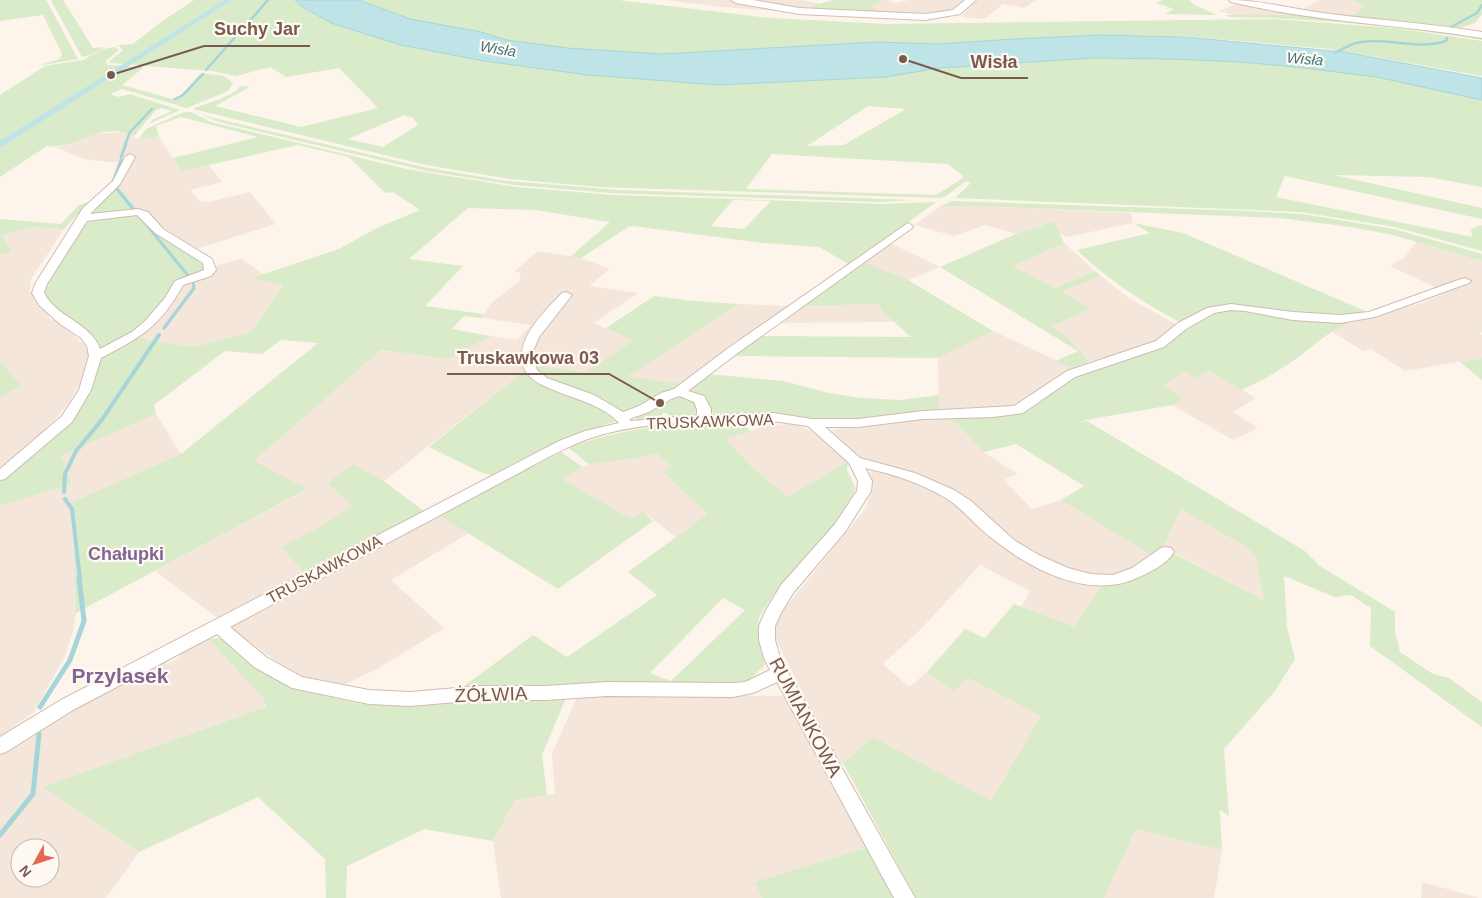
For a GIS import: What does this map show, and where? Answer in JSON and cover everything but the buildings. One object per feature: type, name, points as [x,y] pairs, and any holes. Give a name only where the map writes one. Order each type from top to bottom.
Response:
[{"type":"street","points":[[736,0],[799,11],[930,17],[956,12],[971,0]]},
{"type":"street","points":[[1234,0],[1295,13],[1426,26],[1482,35]]},
{"type":"street","points":[[0,476],[67,419],[85,390],[94,356],[93,346],[85,335],[64,321],[43,303],[38,293],[41,284],[84,218],[87,210],[117,182],[130,157]]},
{"type":"street","points":[[84,218],[138,212],[144,214],[159,230],[208,261],[210,270],[207,274],[179,283],[170,299],[136,335],[94,356]]},
{"type":"street","points":[[566,296],[532,338],[526,357],[533,375],[542,381],[609,408],[625,421],[666,396],[679,392],[731,352],[908,226]]},
{"type":"street","name":"TRUSKAWKOWA","points":[[0,747],[22,730],[85,695],[412,522],[564,444],[625,421],[773,417],[812,423],[858,422],[923,414],[993,413],[1018,410],[1070,374],[1160,344],[1182,326],[1211,310],[1238,308],[1293,316],[1340,320],[1371,315],[1465,281]]},
{"type":"street","points":[[679,392],[699,400],[704,409],[704,418]]},
{"type":"street","name":"RUMIANKOWA","points":[[812,423],[855,460],[864,481],[864,491],[840,528],[787,589],[767,626],[767,640],[772,658],[905,898]]},
{"type":"street","points":[[855,460],[908,474],[934,486],[962,502],[998,535],[1018,550],[1064,573],[1106,581],[1141,569],[1166,552]]},
{"type":"street","name":"ŻÓŁWIA","points":[[218,626],[260,662],[298,683],[369,697],[410,699],[480,693],[607,689],[733,690],[747,688],[781,673]]},
{"type":"shaded area","points":[[665,0],[729,0],[779,11],[722,7]]},
{"type":"shaded area","points":[[745,0],[801,0],[818,5],[805,10]]},
{"type":"shaded area","points":[[878,0],[888,0],[895,3],[910,0],[964,0],[956,9],[949,12],[891,14],[868,7],[882,2]]},
{"type":"shaded area","points":[[977,0],[1036,0],[1024,8],[1003,4],[984,19],[961,17]]},
{"type":"shaded area","points":[[1319,0],[1351,0],[1365,5],[1353,17],[1297,12]]},
{"type":"shaded area","points":[[1239,3],[1296,15],[1234,15],[1219,11]]},
{"type":"shaded area","points":[[124,132],[140,139],[159,137],[182,171],[209,165],[222,182],[191,190],[199,201],[208,202],[250,192],[276,224],[196,249],[158,224],[146,210],[136,211],[137,209],[118,186],[131,162],[84,159],[57,148],[92,134]]},
{"type":"shaded area","points":[[941,206],[1131,213],[1133,223],[1067,237],[1059,234],[1053,221],[1016,234],[985,225],[954,236],[914,225]]},
{"type":"shaded area","points":[[35,227],[64,229],[31,279],[30,291],[51,315],[48,317],[55,320],[85,345],[88,361],[82,381],[66,407],[43,432],[0,468],[0,397],[22,386],[0,361],[0,254],[12,250],[2,235]]},
{"type":"shaded area","points":[[888,242],[940,267],[908,280],[862,261]]},
{"type":"shaded area","points":[[1416,242],[1482,261],[1482,332],[1479,333],[1482,335],[1482,358],[1405,371],[1371,349],[1363,351],[1331,331],[1348,323],[1422,303],[1446,293],[1448,290],[1439,289],[1390,266],[1405,257]]},
{"type":"shaded area","points":[[1064,243],[1095,271],[1055,288],[1013,266]]},
{"type":"shaded area","points":[[538,251],[581,258],[610,269],[589,286],[638,293],[594,323],[634,341],[586,372],[535,366],[525,370],[384,481],[425,512],[439,515],[469,533],[391,580],[444,628],[377,669],[345,684],[300,676],[274,660],[155,571],[306,490],[254,461],[381,350],[449,359],[490,336],[517,340],[531,325],[482,318],[493,302],[521,280],[519,272],[514,272]]},
{"type":"shaded area","points":[[242,259],[263,274],[253,278],[283,285],[251,332],[195,347],[136,338],[166,308],[183,282],[205,277],[217,265]]},
{"type":"shaded area","points":[[1101,276],[1129,298],[1177,325],[1153,344],[1089,362],[1051,326],[1088,309],[1062,291]]},
{"type":"shaded area","points":[[739,304],[788,306],[682,384],[627,376]]},
{"type":"shaded area","points":[[878,304],[894,322],[775,323],[799,306]]},
{"type":"shaded area","points":[[993,331],[1073,368],[1015,406],[939,411],[938,358]]},
{"type":"shaded area","points":[[1209,371],[1256,398],[1233,412],[1258,428],[1233,440],[1172,405],[1183,399],[1162,385],[1185,372],[1196,378]]},
{"type":"shaded area","points":[[156,414],[181,454],[74,502],[76,613],[72,635],[65,656],[34,712],[0,736],[0,506],[70,484],[61,456]]},
{"type":"shaded area","points":[[919,417],[943,417],[957,424],[984,452],[1017,474],[1004,480],[1032,509],[1061,500],[1154,557],[1116,576],[1103,575],[1100,587],[1075,627],[1021,608],[1030,591],[980,565],[922,628],[883,664],[909,687],[927,672],[954,690],[968,678],[1041,716],[991,802],[873,737],[843,763],[823,769],[866,848],[755,882],[762,898],[501,898],[493,841],[515,800],[555,794],[552,754],[578,695],[804,696],[776,639],[775,626],[784,609],[866,508],[872,489],[871,470],[832,430]]},
{"type":"shaded area","points":[[795,424],[811,431],[848,461],[788,497],[751,466],[725,439],[768,425]]},
{"type":"shaded area","points":[[656,453],[672,467],[663,472],[709,514],[676,537],[643,512],[632,520],[562,479],[588,464],[639,458]]},
{"type":"shaded area","points":[[1181,508],[1243,545],[1255,555],[1264,600],[1163,547]]},
{"type":"shaded area","points":[[209,639],[252,683],[264,700],[264,707],[44,787],[139,852],[106,898],[0,898],[0,755],[47,725],[165,662],[167,664],[180,657],[179,654]]},
{"type":"shaded area","points":[[1136,829],[1222,850],[1214,898],[1104,898]]},
{"type":"shaded area","points":[[1422,882],[1480,898],[1421,898]]},
{"type":"green space","points":[[0,0],[46,0],[78,59],[37,66],[60,59],[62,54],[43,15],[0,21]]},
{"type":"green space","points":[[51,0],[63,0],[93,48],[106,47],[82,57]]},
{"type":"green space","points":[[194,0],[295,0],[301,6],[331,23],[401,45],[484,61],[588,75],[719,85],[886,77],[939,68],[1094,58],[1241,62],[1377,77],[1482,100],[1482,187],[1428,177],[1334,175],[1482,208],[1482,219],[1285,176],[1276,197],[1472,237],[1471,229],[1482,225],[1482,251],[1395,227],[1301,212],[955,198],[971,183],[966,181],[946,196],[939,198],[599,187],[510,179],[426,165],[193,109],[226,97],[240,86],[250,87],[215,106],[301,127],[378,108],[339,68],[286,77],[270,67],[236,76],[211,71],[110,63],[123,50],[118,45],[133,44]],"holes":[[[868,106],[906,109],[844,145],[807,146]],[[404,115],[413,118],[418,125],[383,147],[348,139]],[[772,154],[948,164],[963,176],[963,178],[936,195],[746,189]]]},
{"type":"green space","points":[[359,0],[618,0],[771,18],[887,24],[1273,19],[1395,28],[1482,41],[1482,76],[1330,49],[1183,36],[1097,35],[938,44],[876,42],[662,54],[567,48],[507,40],[481,32],[410,19]]},
{"type":"green space","points":[[801,0],[819,4],[833,0],[878,0],[882,2],[869,7],[891,14],[805,10],[817,5]]},
{"type":"green space","points":[[1163,0],[1189,0],[1194,5],[1217,15],[1165,14],[1174,9],[1156,3]]},
{"type":"green space","points":[[1351,0],[1482,0],[1482,14],[1475,23],[1457,29],[1401,21],[1353,17],[1365,5]]},
{"type":"green space","points":[[1225,15],[1296,15],[1482,37],[1482,40],[1356,24],[1293,19],[1229,17]]},
{"type":"green space","points":[[116,47],[119,50],[106,61],[107,65],[144,67],[122,85],[172,99],[180,96],[201,73],[224,76],[233,83],[228,91],[187,108],[122,89],[110,94],[119,97],[130,94],[180,110],[148,124],[154,119],[172,111],[162,108],[156,110],[134,136],[121,132],[98,133],[67,144],[47,146],[0,177],[0,95],[45,66],[83,60],[103,49]]},
{"type":"green space","points":[[184,112],[191,112],[211,122],[406,169],[516,187],[614,195],[884,204],[936,202],[850,265],[819,247],[763,243],[633,226],[628,227],[581,258],[570,257],[610,222],[536,210],[468,208],[409,259],[463,266],[425,306],[483,314],[482,318],[464,316],[452,329],[490,336],[449,359],[381,350],[254,461],[307,489],[76,613],[73,502],[181,454],[318,343],[281,340],[262,354],[225,351],[154,405],[156,414],[61,456],[71,484],[0,506],[0,481],[64,425],[87,392],[103,355],[136,338],[195,347],[251,332],[283,285],[252,278],[339,249],[377,228],[420,210],[393,192],[385,193],[349,157],[298,145],[182,171],[173,158],[258,137],[181,117],[156,126],[159,137],[139,139],[146,129]],"holes":[[[733,200],[770,201],[744,229],[711,226]]]},
{"type":"green space","points":[[201,115],[423,167],[507,181],[618,190],[915,200],[881,202],[612,193],[514,185],[427,171],[219,122]]},
{"type":"green space","points":[[118,186],[137,209],[136,211],[91,216],[89,212]]},
{"type":"green space","points":[[952,201],[1302,214],[1394,229],[1482,254],[1482,261],[1393,235],[1351,227],[1280,218],[941,206]]},
{"type":"green space","points":[[89,202],[64,229],[35,227],[2,235],[12,251],[0,254],[0,219],[61,224],[79,205]]},
{"type":"green space","points":[[131,214],[141,215],[203,260],[208,270],[183,279],[133,334],[101,350],[92,338],[51,308],[43,291],[85,220]]},
{"type":"green space","points":[[1054,221],[1064,243],[1013,266],[1055,288],[1095,271],[1101,276],[1062,291],[1089,309],[1052,326],[1065,335],[1089,362],[1073,368],[1056,361],[1078,351],[940,267],[1016,234]]},
{"type":"green space","points":[[1133,223],[1183,233],[1370,313],[1349,316],[1348,323],[1325,336],[1284,367],[1242,390],[1209,371],[1196,378],[1185,372],[1163,385],[1183,399],[1172,405],[1076,423],[1087,421],[1305,551],[1320,566],[1395,612],[1395,632],[1400,652],[1433,674],[1449,678],[1482,702],[1482,727],[1370,646],[1371,608],[1351,595],[1335,597],[1284,576],[1287,627],[1295,659],[1275,691],[1224,749],[1229,816],[1220,810],[1222,850],[1136,829],[1104,898],[916,898],[843,763],[873,737],[991,801],[1041,716],[968,678],[954,691],[927,672],[965,629],[985,638],[1014,604],[1075,627],[1100,587],[1117,582],[1173,553],[1264,600],[1255,555],[1243,545],[1181,509],[1163,547],[1154,557],[1061,500],[1084,486],[1016,444],[984,452],[957,424],[943,417],[1020,411],[1084,371],[1124,359],[1187,326],[1129,292],[1077,250],[1150,233]]},
{"type":"green space","points":[[862,261],[908,280],[993,331],[938,358],[732,356],[759,336],[911,337],[883,312],[878,304],[799,306]]},
{"type":"green space","points":[[654,296],[739,304],[628,376],[682,384],[677,389],[626,414],[538,374],[535,366],[586,372],[633,341],[606,328]]},
{"type":"green space","points":[[1482,358],[1482,380],[1460,362]]},
{"type":"green space","points":[[0,361],[22,386],[0,397]]},
{"type":"green space","points":[[525,370],[536,380],[548,387],[603,408],[616,421],[556,442],[491,475],[482,473],[429,447]]},
{"type":"green space","points":[[708,374],[783,381],[829,393],[861,398],[900,400],[939,395],[939,411],[835,421],[813,421],[800,416],[769,413],[712,413],[706,401],[686,390]]},
{"type":"green space","points":[[679,396],[695,402],[698,411],[690,416],[668,418],[667,413],[662,413],[662,417],[659,419],[636,420],[636,418],[667,399]]},
{"type":"green space","points":[[741,421],[750,431],[726,439],[751,466],[788,497],[848,461],[847,470],[856,489],[836,523],[780,585],[759,617],[758,638],[765,665],[743,685],[456,692],[533,635],[567,657],[657,595],[628,572],[708,514],[663,472],[671,466],[656,453],[639,458],[590,464],[569,448],[632,430]],"holes":[[[723,598],[745,610],[671,681],[650,673]]]},
{"type":"green space","points":[[561,452],[583,467],[562,479],[631,519],[643,512],[653,521],[558,589],[439,515]]},
{"type":"green space","points":[[354,464],[383,481],[425,512],[304,572],[281,547],[324,525],[352,506],[328,483]]},
{"type":"green space","points":[[220,638],[243,658],[290,688],[362,704],[403,706],[470,700],[566,698],[542,755],[547,795],[515,800],[493,841],[424,829],[347,866],[346,898],[326,898],[325,859],[258,797],[139,852],[43,787],[265,707],[264,699],[209,639]]},
{"type":"green space","points":[[866,848],[895,898],[762,898],[755,882]]},
{"type":"water","points":[[295,0],[359,0],[410,19],[481,32],[507,40],[567,48],[662,54],[876,42],[938,44],[1101,35],[1185,37],[1344,52],[1482,78],[1482,100],[1377,77],[1241,62],[1171,59],[1094,58],[939,68],[886,77],[719,85],[588,75],[484,61],[401,45],[331,23],[301,6]]},
{"type":"waterway","points":[[0,145],[229,0]]},
{"type":"waterway","points":[[206,70],[268,0]]},
{"type":"waterway","points":[[1449,28],[1477,13],[1482,5]]},
{"type":"waterway","points":[[1335,53],[1345,47],[1367,41],[1424,45],[1446,41],[1447,38]]},
{"type":"waterway","points":[[175,99],[183,95],[203,74]]},
{"type":"waterway","points":[[125,145],[130,132],[152,109]]},
{"type":"waterway","points":[[121,157],[126,144]]},
{"type":"waterway","points":[[112,184],[121,160]]},
{"type":"waterway","points":[[117,189],[134,210]]},
{"type":"waterway","points":[[142,219],[189,277]]},
{"type":"waterway","points":[[164,328],[194,288],[193,282]]},
{"type":"waterway","points":[[64,492],[65,474],[76,451],[101,421],[159,335]]},
{"type":"waterway","points":[[65,499],[72,509],[80,579]]},
{"type":"waterway","points":[[40,707],[70,660],[84,621],[79,578]]},
{"type":"waterway","points":[[0,835],[33,794],[39,734]]},
{"type":"place","name":"Wisła","points":[[903,59]]},
{"type":"place","name":"Suchy Jar","points":[[111,75]]},
{"type":"place","name":"Truskawkowa 03","points":[[660,403]]},
{"type":"district","name":"Chałupki","points":[[126,554]]},
{"type":"district","name":"Przylasek","points":[[120,676]]}]
